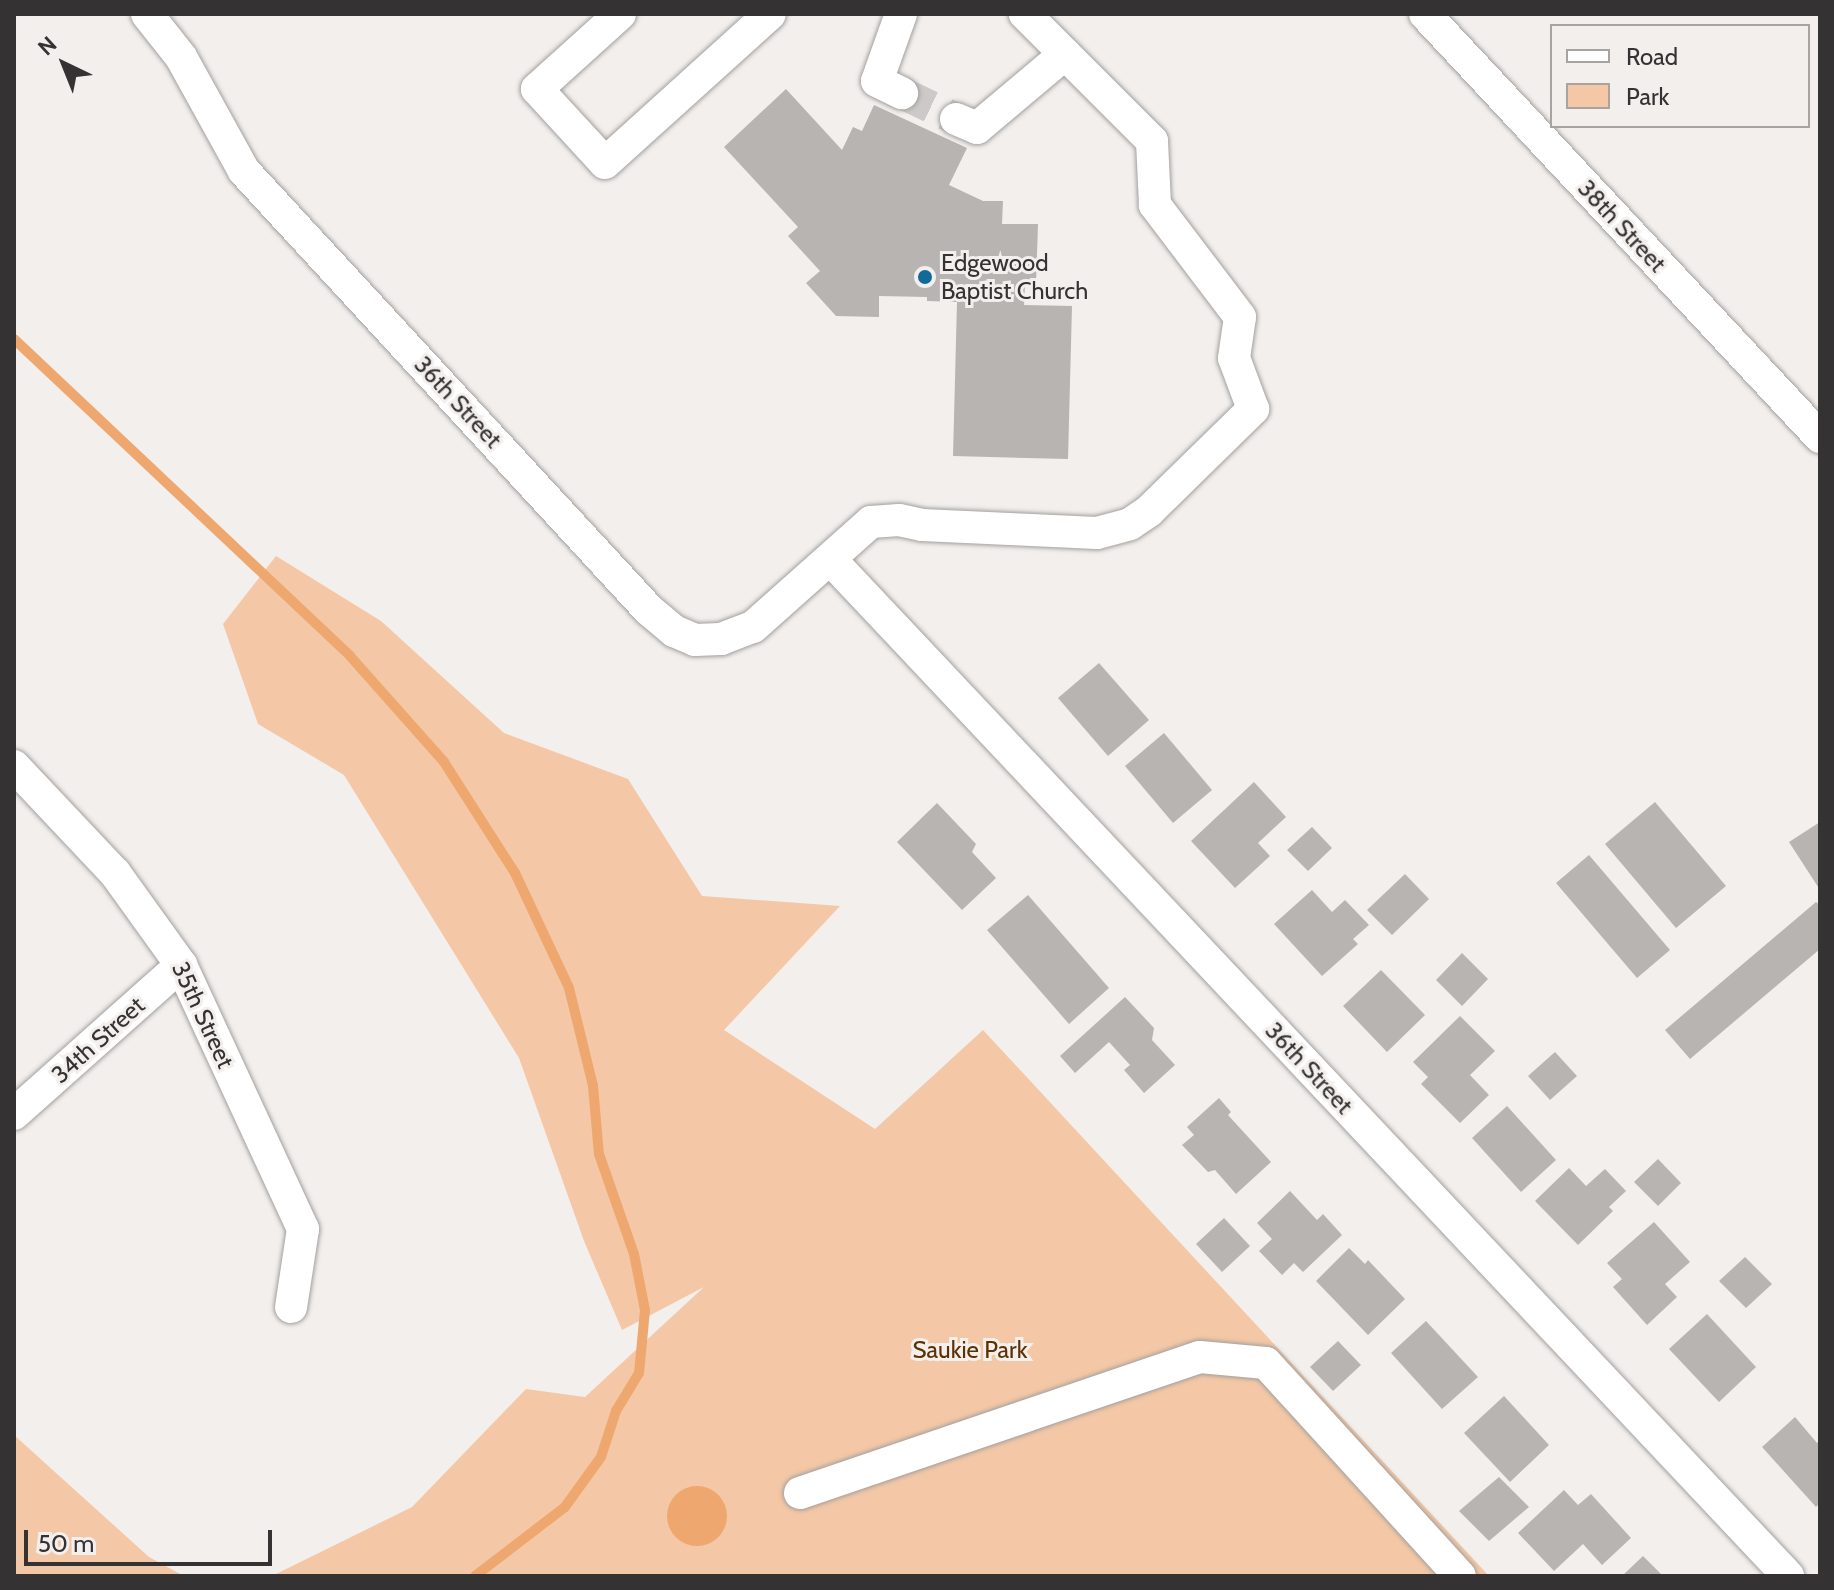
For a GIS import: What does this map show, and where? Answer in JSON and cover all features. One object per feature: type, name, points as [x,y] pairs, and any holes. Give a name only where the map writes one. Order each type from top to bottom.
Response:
[{"type":"street","name":"36th Street","points":[[147,14],[181,57],[244,171],[649,610],[674,631],[695,640],[721,639],[753,627],[871,522],[899,520],[922,525],[1097,533],[1130,524],[1149,511],[1253,409],[1234,358],[1240,317],[1155,205],[1152,141],[1065,54]]},
{"type":"street","points":[[620,14],[537,89],[605,163],[770,14]]},
{"type":"street","points":[[901,14],[877,81],[902,93]]},
{"type":"street","points":[[956,119],[977,128],[1065,54],[1025,14]]},
{"type":"street","name":"38th Street","points":[[1425,14],[1820,437]]},
{"type":"street","name":"36th Street","points":[[831,560],[1788,1576]]},
{"type":"street","name":"35th Street","points":[[14,766],[115,873],[181,965],[303,1229],[291,1307]]},
{"type":"street","name":"34th Street","points":[[14,1114],[181,965]]},
{"type":"street","points":[[800,1493],[1200,1357],[1266,1363],[1460,1576]]},
{"type":"green space","name":"Saukie Park","points":[[276,556],[381,621],[504,733],[628,779],[702,896],[840,906],[724,1030],[875,1129],[983,1030],[1489,1576],[272,1576],[412,1507],[526,1389],[585,1397],[704,1287],[622,1330],[584,1241],[519,1058],[344,775],[258,724],[223,624]]},
{"type":"green space","points":[[14,1435],[149,1557],[184,1576],[14,1576]]},
{"type":"shaded area","points":[[697,1486],[709,1488],[718,1495],[725,1504],[725,1528],[718,1537],[709,1544],[697,1546],[685,1544],[676,1537],[669,1528],[667,1516],[669,1504],[676,1495],[685,1488]]},
{"type":"building","name":"Edgewood Baptist Church","points":[[786,89],[842,150],[853,127],[862,131],[874,105],[967,148],[949,185],[983,201],[1003,201],[1002,224],[1038,224],[1036,285],[1025,285],[1024,305],[1072,306],[1068,459],[953,456],[957,302],[927,301],[927,297],[879,296],[879,317],[836,316],[806,283],[820,271],[788,236],[798,227],[724,147]]},
{"type":"building","points":[[1099,663],[1149,720],[1108,756],[1058,698]]},
{"type":"building","points":[[1164,733],[1212,790],[1173,823],[1125,766]]},
{"type":"building","points":[[1254,782],[1286,817],[1258,843],[1270,856],[1235,888],[1191,841]]},
{"type":"building","points":[[1655,802],[1726,886],[1676,928],[1605,844]]},
{"type":"building","points":[[937,803],[976,844],[972,852],[996,878],[962,910],[897,842]]},
{"type":"building","points":[[1820,822],[1820,890],[1789,842]]},
{"type":"building","points":[[1312,827],[1332,848],[1308,871],[1287,850]]},
{"type":"building","points":[[1589,855],[1670,950],[1637,978],[1556,883]]},
{"type":"building","points":[[1405,874],[1429,899],[1392,935],[1367,910]]},
{"type":"building","points":[[1312,890],[1332,912],[1345,900],[1369,925],[1353,939],[1358,944],[1322,976],[1274,924]]},
{"type":"building","points":[[1028,895],[1109,988],[1069,1024],[987,930]]},
{"type":"building","points":[[1816,902],[1820,905],[1820,949],[1690,1059],[1665,1030]]},
{"type":"building","points":[[1462,953],[1488,979],[1462,1006],[1436,980]]},
{"type":"building","points":[[1381,970],[1425,1015],[1387,1052],[1343,1006]]},
{"type":"building","points":[[1125,997],[1154,1028],[1152,1040],[1175,1065],[1144,1093],[1124,1070],[1130,1065],[1109,1042],[1075,1073],[1060,1056]]},
{"type":"building","points":[[1460,1016],[1495,1051],[1470,1075],[1489,1095],[1460,1123],[1421,1084],[1428,1077],[1413,1062]]},
{"type":"building","points":[[1555,1052],[1577,1076],[1550,1100],[1528,1076]]},
{"type":"building","points":[[1219,1098],[1231,1112],[1228,1115],[1271,1162],[1236,1194],[1215,1170],[1208,1172],[1182,1145],[1194,1135],[1187,1127]]},
{"type":"building","points":[[1507,1106],[1556,1160],[1521,1192],[1472,1138]]},
{"type":"building","points":[[1658,1159],[1681,1183],[1658,1206],[1634,1182]]},
{"type":"building","points":[[1569,1168],[1586,1186],[1605,1169],[1626,1191],[1609,1207],[1613,1211],[1578,1245],[1535,1201]]},
{"type":"building","points":[[1290,1191],[1317,1220],[1323,1214],[1342,1235],[1303,1272],[1294,1263],[1282,1275],[1259,1251],[1272,1239],[1257,1223]]},
{"type":"building","points":[[1224,1218],[1250,1246],[1222,1272],[1196,1244]]},
{"type":"building","points":[[1654,1222],[1690,1262],[1665,1284],[1677,1297],[1647,1325],[1613,1287],[1622,1279],[1607,1263]]},
{"type":"building","points":[[1349,1248],[1365,1264],[1368,1260],[1405,1299],[1368,1335],[1316,1281]]},
{"type":"building","points":[[1745,1257],[1772,1284],[1746,1308],[1719,1281]]},
{"type":"building","points":[[1707,1314],[1756,1367],[1719,1402],[1669,1349]]},
{"type":"building","points":[[1426,1321],[1478,1377],[1442,1409],[1391,1353]]},
{"type":"building","points":[[1338,1341],[1361,1365],[1333,1391],[1310,1367]]},
{"type":"building","points":[[1504,1396],[1549,1445],[1510,1482],[1464,1433]]},
{"type":"building","points":[[1795,1417],[1817,1443],[1820,1440],[1820,1503],[1816,1507],[1762,1447]]},
{"type":"building","points":[[1499,1477],[1529,1507],[1489,1541],[1459,1511]]},
{"type":"building","points":[[1564,1490],[1578,1505],[1591,1494],[1631,1538],[1602,1565],[1583,1544],[1554,1571],[1518,1533]]},
{"type":"building","points":[[1643,1556],[1663,1576],[1622,1576]]},
{"type":"waterway","points":[[14,339],[350,656],[444,762],[515,873],[569,988],[593,1086],[599,1154],[634,1254],[645,1310],[639,1373],[616,1411],[601,1457],[565,1507],[475,1576]]},
{"type":"tunnel","points":[[902,93],[956,119]]},
{"type":"place","name":"Edgewood Baptist Church","points":[[925,277]]}]
